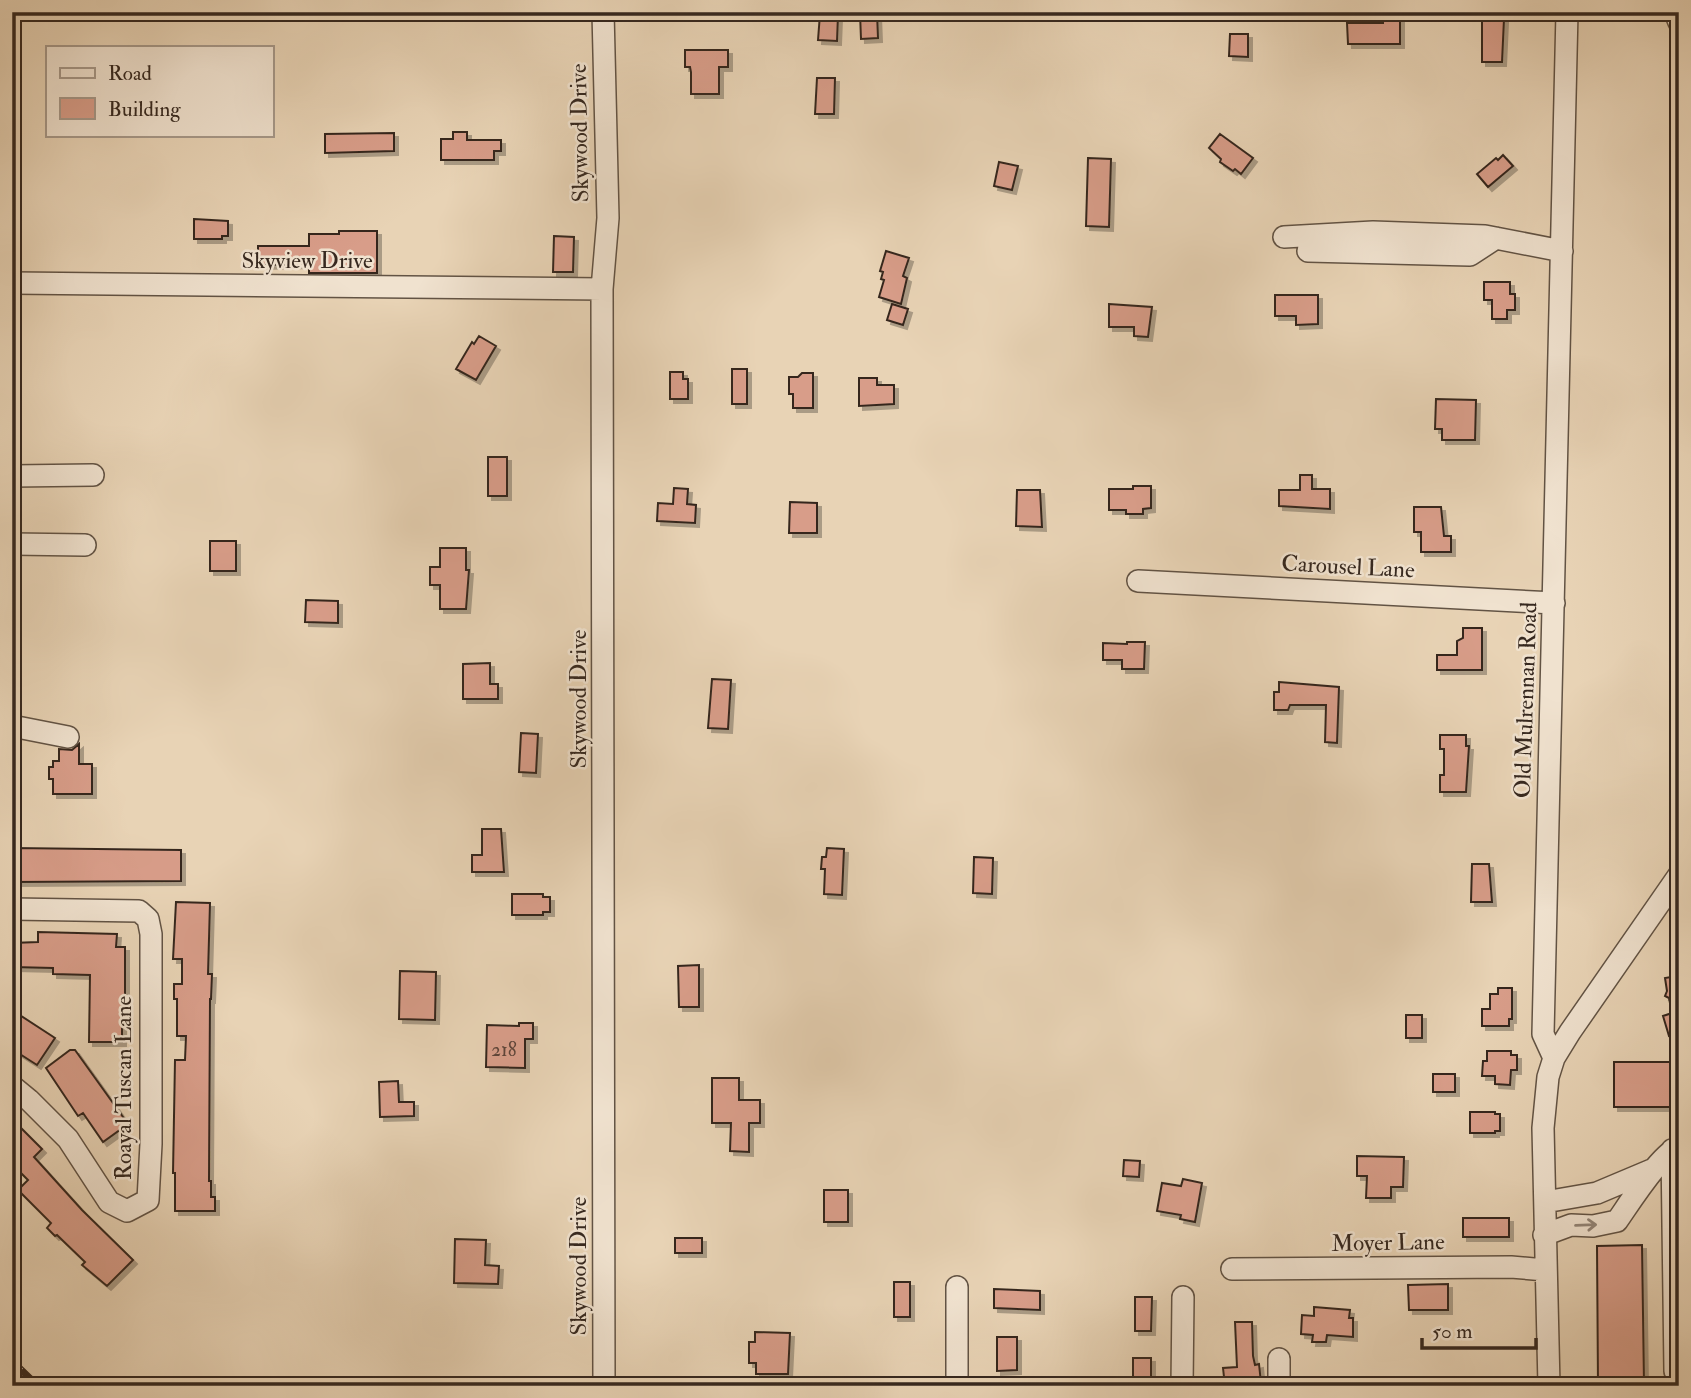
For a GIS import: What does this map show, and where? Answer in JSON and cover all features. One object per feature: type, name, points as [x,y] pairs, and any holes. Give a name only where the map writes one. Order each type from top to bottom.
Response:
[{"type":"street","name":"Skywood Drive","points":[[603,12],[608,218],[602,289],[604,1386]]},
{"type":"street","name":"Old Mulrennan Road","points":[[1554,1058],[1543,1034],[1567,12]]},
{"type":"street","points":[[1675,12],[1679,22]]},
{"type":"street","points":[[1283,237],[1373,232],[1496,238],[1562,251]]},
{"type":"street","points":[[1308,251],[1470,256],[1496,238]]},
{"type":"street","name":"Skyview Drive","points":[[12,284],[602,289]]},
{"type":"street","points":[[12,475],[93,475]]},
{"type":"street","points":[[12,544],[85,545]]},
{"type":"street","name":"Carousel Lane","points":[[1138,581],[1554,603]]},
{"type":"street","points":[[12,726],[68,737]]},
{"type":"street","points":[[1549,1386],[1543,1128],[1545,1095],[1554,1058],[1679,875]]},
{"type":"street","name":"Roayal Tuscan Lane","points":[[12,909],[139,911],[148,919],[151,1144],[148,1200],[127,1211],[109,1202],[68,1139],[12,1086]]},
{"type":"street","points":[[1544,1235],[1571,1226],[1593,1226],[1617,1221],[1656,1168],[1675,1149]]},
{"type":"street","points":[[1675,1149],[1675,1371]]},
{"type":"street","points":[[1545,1202],[1606,1189],[1656,1168]]},
{"type":"street","points":[[1606,1189],[1624,1212]]},
{"type":"street","name":"Moyer Lane","points":[[1232,1269],[1511,1267],[1545,1270]]},
{"type":"street","points":[[957,1287],[957,1386]]},
{"type":"street","points":[[1182,1386],[1184,1297]]},
{"type":"street","points":[[1279,1359],[1279,1386]]},
{"type":"building","points":[[860,13],[877,13],[878,38],[861,39]]},
{"type":"building","points":[[820,14],[838,15],[837,41],[818,40]]},
{"type":"building","points":[[1383,18],[1400,18],[1400,44],[1348,44],[1347,23],[1383,23]]},
{"type":"building","points":[[1482,19],[1504,19],[1502,62],[1482,62]]},
{"type":"building","points":[[1230,34],[1248,34],[1248,57],[1229,56]]},
{"type":"building","points":[[685,50],[728,50],[728,67],[719,67],[719,94],[691,94],[691,72],[690,67],[685,67]]},
{"type":"building","points":[[817,78],[835,78],[834,114],[815,114]]},
{"type":"building","points":[[453,132],[467,132],[467,140],[501,140],[501,151],[494,151],[494,160],[441,160],[441,139],[453,139]]},
{"type":"building","points":[[394,133],[394,151],[325,153],[325,134]]},
{"type":"building","points":[[1220,134],[1253,158],[1241,174],[1220,162],[1221,159],[1209,148]]},
{"type":"building","points":[[1503,155],[1513,166],[1488,187],[1477,174]]},
{"type":"building","points":[[1088,158],[1111,159],[1109,227],[1086,226]]},
{"type":"building","points":[[999,162],[1018,166],[1012,190],[994,186]]},
{"type":"building","points":[[194,219],[228,221],[228,236],[222,236],[222,239],[194,239]]},
{"type":"building","points":[[339,231],[377,231],[377,273],[309,273],[309,264],[258,265],[258,246],[309,246],[309,234],[339,234]]},
{"type":"building","points":[[554,236],[574,237],[573,272],[553,272]]},
{"type":"building","points":[[886,251],[909,258],[903,276],[907,278],[901,304],[879,297],[884,280],[881,279],[883,272],[880,271]]},
{"type":"building","points":[[1484,282],[1510,282],[1510,294],[1515,294],[1515,310],[1507,310],[1507,319],[1492,319],[1492,300],[1484,300]]},
{"type":"building","points":[[1275,295],[1318,295],[1318,324],[1296,325],[1296,316],[1275,316]]},
{"type":"building","points":[[892,304],[908,309],[903,325],[887,320]]},
{"type":"building","points":[[1109,304],[1152,307],[1148,337],[1134,336],[1134,327],[1109,327]]},
{"type":"building","points":[[479,336],[496,346],[476,380],[456,369],[472,342],[474,344]]},
{"type":"building","points":[[732,369],[747,369],[747,404],[732,404]]},
{"type":"building","points":[[670,372],[683,372],[683,379],[688,379],[688,399],[670,399]]},
{"type":"building","points":[[802,373],[813,373],[813,408],[793,408],[793,394],[789,394],[789,377],[798,377]]},
{"type":"building","points":[[859,378],[877,378],[877,385],[894,385],[894,404],[859,406]]},
{"type":"building","points":[[1436,399],[1476,400],[1475,440],[1442,440],[1442,429],[1435,429]]},
{"type":"building","points":[[488,457],[507,457],[507,496],[488,496]]},
{"type":"building","points":[[1300,475],[1312,475],[1312,489],[1330,489],[1330,509],[1279,506],[1279,490],[1300,490]]},
{"type":"building","points":[[1133,486],[1151,486],[1151,508],[1143,509],[1143,514],[1109,510],[1109,489],[1133,489]]},
{"type":"building","points":[[674,488],[688,489],[687,504],[696,505],[695,523],[657,521],[658,503],[673,504]]},
{"type":"building","points":[[1017,490],[1040,490],[1042,527],[1016,526]]},
{"type":"building","points":[[790,502],[817,503],[817,533],[789,533]]},
{"type":"building","points":[[1414,507],[1441,507],[1444,536],[1451,536],[1451,552],[1421,552],[1421,532],[1414,532]]},
{"type":"building","points":[[210,541],[236,541],[236,571],[210,571]]},
{"type":"building","points":[[440,548],[466,548],[466,570],[469,570],[466,609],[440,609],[440,585],[430,585],[430,567],[440,567]]},
{"type":"building","points":[[306,600],[338,601],[338,623],[305,622]]},
{"type":"building","points":[[1463,628],[1482,628],[1482,670],[1437,670],[1437,655],[1457,655],[1457,641],[1463,638]]},
{"type":"building","points":[[1145,642],[1144,669],[1122,669],[1122,660],[1103,660],[1103,643]]},
{"type":"building","points":[[490,663],[490,684],[498,684],[498,699],[463,699],[463,664]]},
{"type":"building","points":[[712,679],[731,680],[728,729],[708,728]]},
{"type":"building","points":[[1279,682],[1339,687],[1337,743],[1325,742],[1326,705],[1290,705],[1288,710],[1274,710],[1274,692],[1279,692]]},
{"type":"building","points":[[521,733],[538,734],[536,773],[519,772]]},
{"type":"building","points":[[1440,735],[1466,735],[1466,746],[1469,746],[1466,792],[1440,792],[1440,775],[1444,775],[1444,749],[1440,749]]},
{"type":"building","points":[[79,744],[79,764],[92,764],[92,794],[53,794],[53,779],[49,779],[49,767],[53,767],[53,761],[59,761],[59,749],[72,750]]},
{"type":"building","points":[[482,829],[501,829],[504,872],[472,872],[472,855],[482,855]]},
{"type":"building","points":[[12,848],[181,850],[181,881],[12,882]]},
{"type":"building","points":[[827,848],[844,849],[842,895],[824,894],[825,869],[821,869],[822,857],[826,857]]},
{"type":"building","points":[[974,857],[993,858],[992,894],[973,893]]},
{"type":"building","points":[[1472,864],[1489,864],[1492,902],[1471,902]]},
{"type":"building","points":[[512,894],[543,894],[543,897],[550,897],[550,912],[543,912],[543,915],[512,915]]},
{"type":"building","points":[[176,902],[210,903],[208,974],[212,974],[209,1181],[211,1197],[215,1197],[215,1211],[175,1211],[175,1060],[185,1060],[186,1036],[177,1036],[177,999],[174,999],[174,984],[182,984],[182,959],[173,959]]},
{"type":"building","points":[[38,932],[117,934],[116,947],[125,947],[122,1042],[89,1042],[90,975],[53,974],[53,968],[12,967],[12,943],[38,942]]},
{"type":"building","points":[[699,965],[699,1007],[679,1007],[678,966]]},
{"type":"building","points":[[400,971],[436,972],[435,1020],[399,1019]]},
{"type":"building","points":[[1679,973],[1679,1033],[1669,1036],[1663,1016],[1672,1013],[1669,998],[1665,996],[1665,978],[1677,976]]},
{"type":"building","points":[[1498,988],[1512,988],[1512,1019],[1509,1019],[1509,1026],[1482,1026],[1482,1009],[1490,1009],[1490,994],[1498,994]]},
{"type":"building","points":[[12,1010],[55,1038],[37,1065],[12,1049]]},
{"type":"building","points":[[1406,1015],[1422,1015],[1422,1038],[1406,1038]]},
{"type":"building","points":[[519,1023],[533,1023],[533,1039],[525,1039],[525,1068],[486,1067],[487,1025],[519,1026]]},
{"type":"building","points":[[70,1050],[75,1050],[128,1124],[103,1142],[83,1113],[78,1116],[46,1068]]},
{"type":"building","points":[[1487,1051],[1511,1051],[1511,1055],[1517,1055],[1517,1070],[1511,1070],[1510,1085],[1495,1084],[1495,1076],[1482,1076]]},
{"type":"building","points":[[1614,1062],[1679,1062],[1679,1107],[1614,1107]]},
{"type":"building","points":[[1433,1074],[1455,1074],[1455,1092],[1433,1092]]},
{"type":"building","points":[[712,1078],[739,1078],[739,1100],[760,1100],[760,1123],[749,1123],[749,1152],[730,1151],[731,1123],[712,1123]]},
{"type":"building","points":[[398,1081],[399,1102],[414,1102],[414,1116],[380,1117],[379,1082]]},
{"type":"building","points":[[1470,1112],[1500,1114],[1500,1131],[1470,1133]]},
{"type":"building","points":[[12,1119],[42,1149],[34,1157],[82,1210],[133,1260],[107,1286],[82,1265],[85,1262],[47,1228],[51,1223],[18,1190],[28,1180],[12,1164]]},
{"type":"building","points":[[1357,1156],[1404,1157],[1403,1187],[1391,1187],[1391,1198],[1366,1198],[1367,1176],[1357,1176]]},
{"type":"building","points":[[1124,1160],[1140,1161],[1139,1177],[1123,1176]]},
{"type":"building","points":[[1183,1179],[1202,1183],[1195,1222],[1180,1219],[1181,1215],[1157,1211],[1162,1183],[1181,1186]]},
{"type":"building","points":[[824,1190],[848,1190],[848,1222],[824,1222]]},
{"type":"building","points":[[1463,1218],[1509,1218],[1509,1237],[1463,1237]]},
{"type":"building","points":[[675,1238],[702,1238],[702,1253],[675,1253]]},
{"type":"building","points":[[455,1239],[486,1240],[485,1265],[499,1266],[498,1284],[454,1283]]},
{"type":"building","points":[[1642,1245],[1644,1383],[1598,1384],[1597,1246]]},
{"type":"building","points":[[894,1282],[910,1282],[910,1317],[894,1317]]},
{"type":"building","points":[[1448,1284],[1448,1310],[1409,1310],[1408,1285]]},
{"type":"building","points":[[994,1289],[1040,1291],[1040,1310],[994,1308]]},
{"type":"building","points":[[1135,1297],[1152,1297],[1151,1331],[1135,1331]]},
{"type":"building","points":[[1314,1307],[1350,1310],[1353,1337],[1327,1335],[1326,1342],[1312,1342],[1313,1335],[1301,1334],[1302,1315],[1314,1316]]},
{"type":"building","points":[[1235,1322],[1252,1322],[1253,1356],[1255,1365],[1259,1364],[1261,1383],[1225,1386],[1223,1368],[1237,1367]]},
{"type":"building","points":[[755,1332],[790,1333],[788,1374],[756,1374],[756,1363],[749,1363],[749,1342],[755,1342]]},
{"type":"building","points":[[997,1337],[1017,1337],[1017,1370],[997,1371]]},
{"type":"building","points":[[1133,1358],[1151,1358],[1151,1386],[1133,1386]]},
{"type":"railway","points":[[12,1361],[38,1386]]}]
